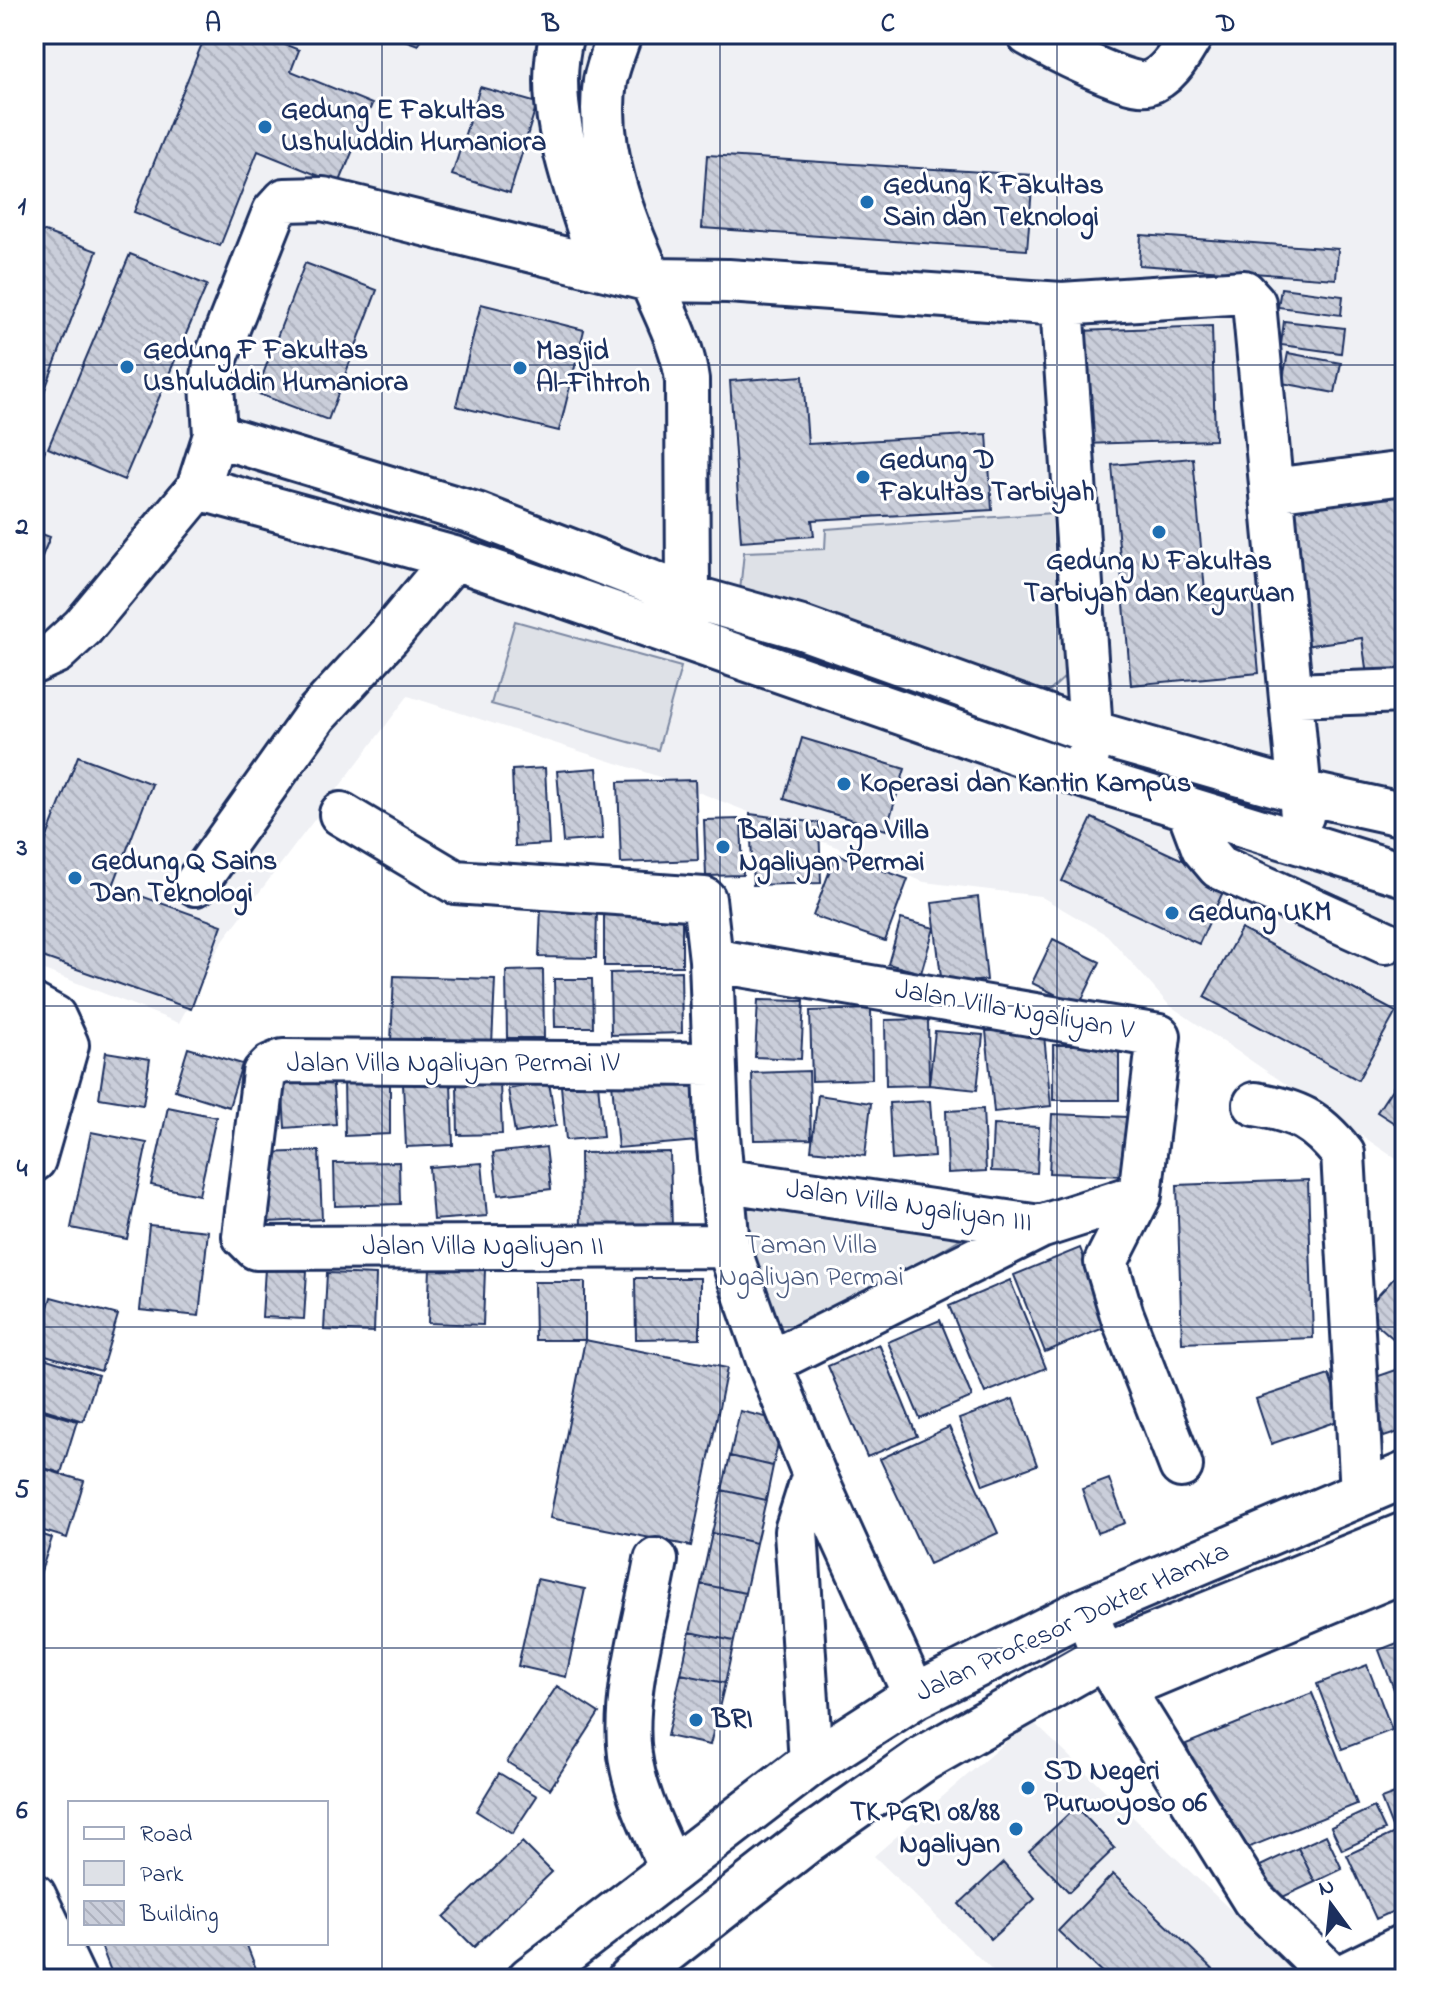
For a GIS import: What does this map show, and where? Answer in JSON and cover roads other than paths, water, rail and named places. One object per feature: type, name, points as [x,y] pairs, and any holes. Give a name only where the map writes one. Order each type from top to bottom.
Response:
[{"type":"main road","name":"Jalan Profesor Dokter Hamka","points":[[530,1979],[811,1763],[915,1696],[1086,1610],[1405,1475]]},
{"type":"main road","name":"Jalan Profesor Dokter Hamka","points":[[630,1979],[809,1839],[923,1759],[1405,1535]]},
{"type":"main road","points":[[768,1797],[809,1839]]},
{"type":"street","points":[[562,34],[555,64],[555,95],[682,347],[687,380],[688,596],[683,637]]},
{"type":"street","points":[[601,268],[591,169],[603,132],[605,80],[620,34]]},
{"type":"street","points":[[1028,34],[1125,79],[1145,84],[1163,75],[1192,34]]},
{"type":"street","points":[[34,662],[56,652],[83,627],[198,488],[215,435],[212,383],[216,358],[274,212],[285,200],[323,199],[650,280],[728,281],[1062,304],[1244,292],[1254,303],[1301,792],[1302,844]]},
{"type":"street","points":[[682,347],[700,316],[728,281]]},
{"type":"street","points":[[1062,304],[1091,732],[1086,777]]},
{"type":"street","points":[[215,435],[476,514],[688,596],[802,628],[1091,732],[1301,792],[1405,815]]},
{"type":"street","points":[[1272,490],[1405,473]]},
{"type":"street","points":[[198,488],[454,558],[1086,777],[1405,875]]},
{"type":"street","points":[[196,884],[316,715],[389,636],[454,558]]},
{"type":"street","points":[[1292,695],[1405,691]]},
{"type":"street","points":[[1188,808],[1203,848],[1219,867],[1385,942]]},
{"type":"street","points":[[341,814],[455,882],[704,899],[711,960],[714,1064],[728,1246],[769,1363],[814,1474],[915,1696]]},
{"type":"street","name":"Jalan Villa Ngaliyan V","points":[[711,960],[1159,1036],[1140,1195]]},
{"type":"street","points":[[34,1006],[54,1017],[67,1045],[34,1160]]},
{"type":"street","name":"Jalan Villa Ngaliyan Permai IV","points":[[244,1236],[264,1073],[283,1061],[714,1064]]},
{"type":"street","points":[[1255,1104],[1286,1109],[1321,1126],[1343,1154],[1362,1493]]},
{"type":"street","name":"Jalan Villa Ngaliyan III","points":[[721,1180],[1040,1227],[1140,1195]]},
{"type":"street","points":[[1106,1262],[1140,1195]]},
{"type":"street","points":[[1082,1216],[1106,1262],[1122,1315],[1181,1466]]},
{"type":"street","points":[[769,1363],[1040,1227]]},
{"type":"street","name":"Jalan Villa Ngaliyan II","points":[[244,1236],[256,1248],[728,1246]]},
{"type":"street","points":[[811,1763],[796,1531],[814,1474]]},
{"type":"street","points":[[656,1560],[629,1714],[630,1755],[639,1792],[672,1871]]},
{"type":"street","points":[[1112,1673],[1405,1570]]},
{"type":"street","points":[[1086,1610],[1112,1673],[1254,1900],[1336,1979],[1405,1945]]},
{"type":"street","points":[[34,1895],[74,1979]]},
{"type":"place","name":"Gedung E Fakultas Ushuluddin Humaniora","points":[[265,127]]},
{"type":"place","name":"Gedung K Fakultas Sain dan Teknologi","points":[[867,202]]},
{"type":"place","name":"Gedung F Fakultas Ushuluddin Humaniora","points":[[127,367]]},
{"type":"place","name":"Masjid Al-Fihtroh","points":[[520,368]]},
{"type":"place","name":"Gedung D Fakultas Tarbiyah","points":[[863,477]]},
{"type":"place","name":"Gedung N Fakultas Tarbiyah dan Keguruan","points":[[1159,532]]},
{"type":"place","name":"Koperasi dan Kantin Kampus","points":[[844,784]]},
{"type":"place","name":"Balai Warga Villa Ngaliyan Permai","points":[[723,847]]},
{"type":"place","name":"Gedung Q Sains Dan Teknologi","points":[[75,878]]},
{"type":"place","name":"Gedung UKM","points":[[1172,913]]},
{"type":"place","name":"BRI","points":[[696,1720]]},
{"type":"place","name":"SD Negeri Purwoyoso 06","points":[[1028,1788]]},
{"type":"place","name":"TK PGRI 08/88 Ngaliyan","points":[[1016,1829]]},
{"type":"park label","name":"Taman Villa Ngaliyan Permai","points":[[811,1262]]}]
